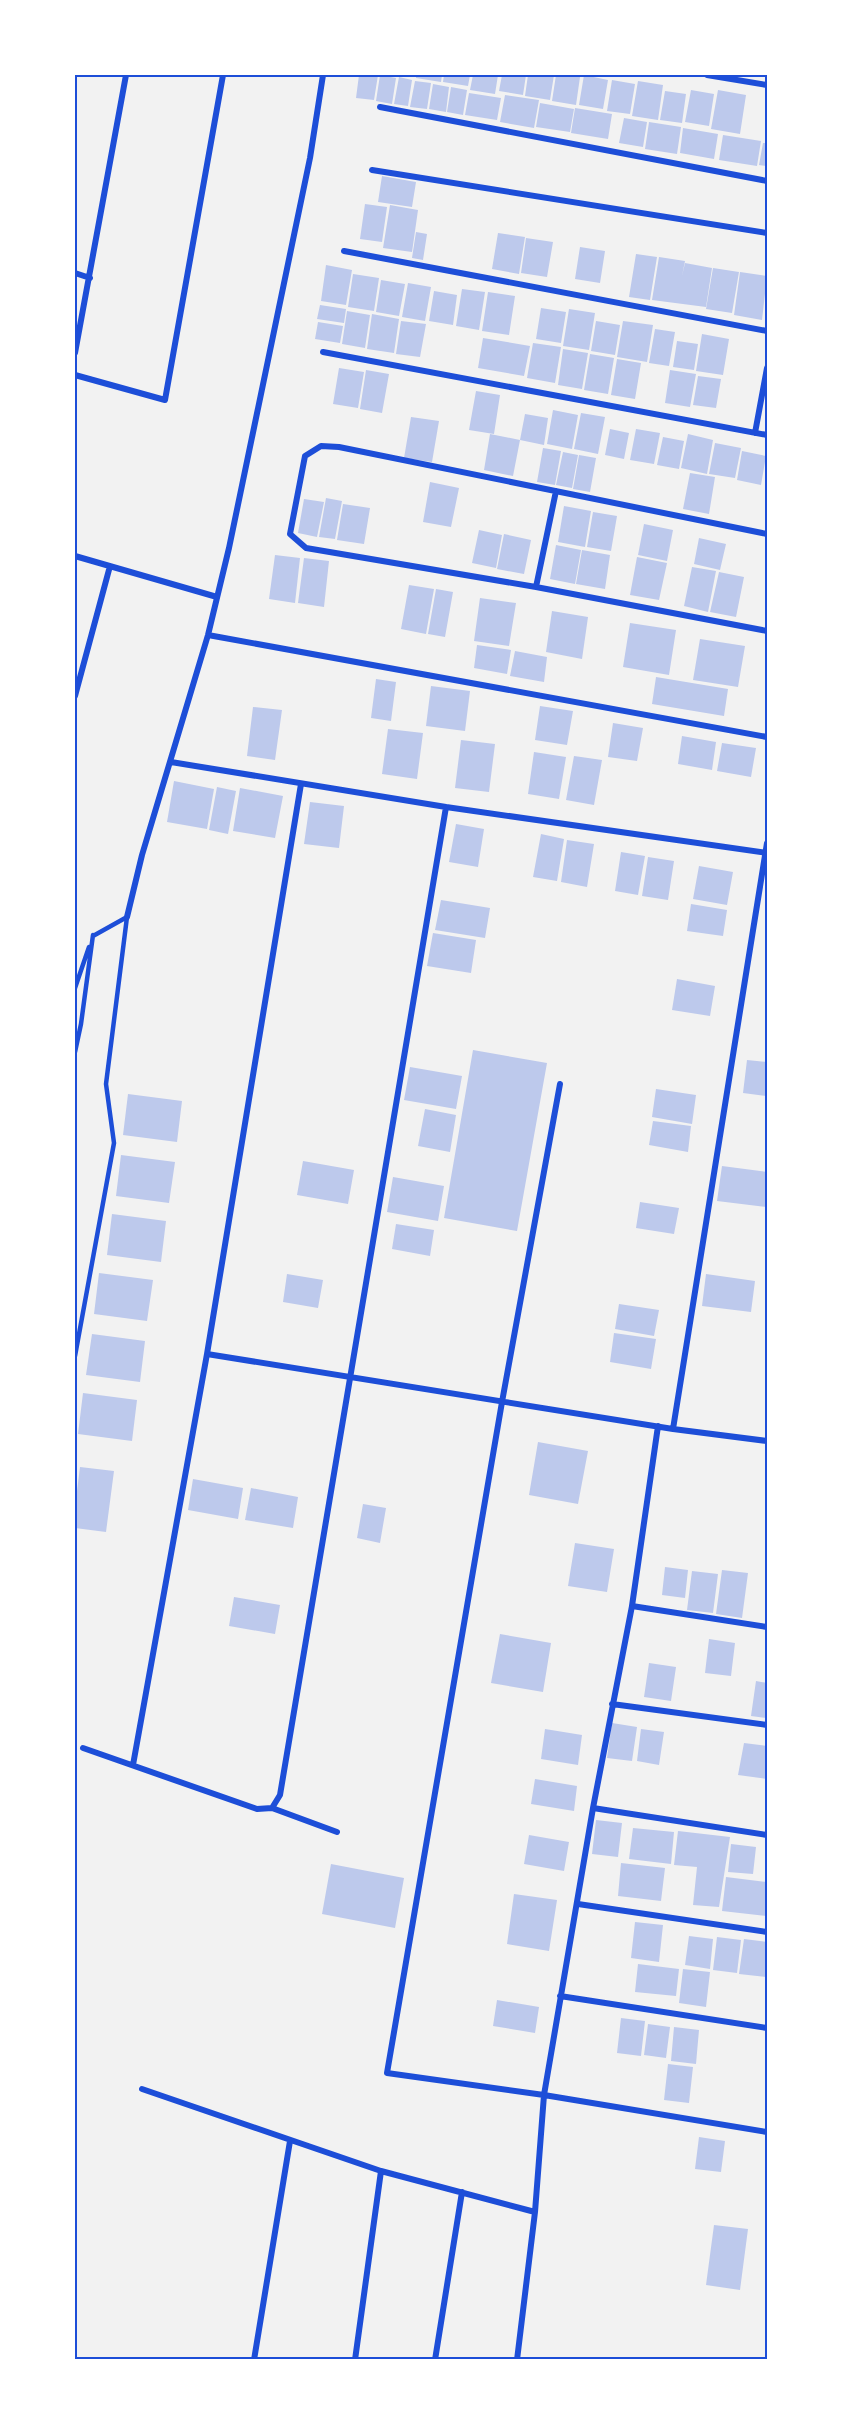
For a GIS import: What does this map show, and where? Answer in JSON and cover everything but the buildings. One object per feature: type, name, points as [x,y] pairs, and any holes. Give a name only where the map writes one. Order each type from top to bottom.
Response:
[{"type":"street","points":[[75,352],[126,75]]},
{"type":"street","points":[[75,375],[165,400],[223,75]]},
{"type":"street","points":[[127,917],[142,855],[208,635],[217,597],[260,405],[310,158],[323,75]]},
{"type":"street","points":[[707,75],[767,85]]},
{"type":"street","points":[[380,107],[767,181]]},
{"type":"street","points":[[372,170],[767,233]]},
{"type":"street","points":[[344,251],[767,331]]},
{"type":"street","points":[[75,273],[90,278]]},
{"type":"street","points":[[75,307],[84,310]]},
{"type":"street","points":[[323,352],[767,435]]},
{"type":"street","points":[[755,433],[767,368]]},
{"type":"street","points":[[767,534],[339,447],[321,446],[305,456],[290,534],[306,548],[536,587],[767,631]]},
{"type":"street","points":[[536,587],[556,491]]},
{"type":"street","points":[[75,556],[217,597]]},
{"type":"street","points":[[75,696],[110,566]]},
{"type":"street","points":[[208,635],[767,737]]},
{"type":"street","points":[[171,762],[446,807],[766,853]]},
{"type":"street","points":[[133,1765],[207,1354],[301,784]]},
{"type":"street","points":[[272,1808],[280,1795],[446,807]]},
{"type":"street","points":[[673,1429],[767,843]]},
{"type":"street","points":[[560,1084],[502,1402],[387,2073],[544,2094],[767,2132]]},
{"type":"street","points":[[207,1354],[673,1429],[767,1441]]},
{"type":"street","points":[[517,2360],[535,2212],[544,2094],[593,1808],[632,1606],[658,1426]]},
{"type":"street","points":[[632,1606],[767,1628]]},
{"type":"street","points":[[612,1704],[767,1725]]},
{"type":"street","points":[[83,1748],[257,1809],[272,1808],[337,1832]]},
{"type":"street","points":[[593,1808],[767,1835]]},
{"type":"street","points":[[578,1904],[767,1932]]},
{"type":"street","points":[[560,1996],[767,2028]]},
{"type":"street","points":[[142,2089],[381,2171],[535,2212]]},
{"type":"street","points":[[254,2360],[290,2141]]},
{"type":"street","points":[[355,2360],[381,2171]]},
{"type":"street","points":[[435,2360],[462,2192]]},
{"type":"lane","points":[[75,987],[93,935],[127,917]]},
{"type":"lane","points":[[75,1356],[114,1143],[106,1084],[127,917]]},
{"type":"lane","points":[[75,1052],[93,935]]}]
